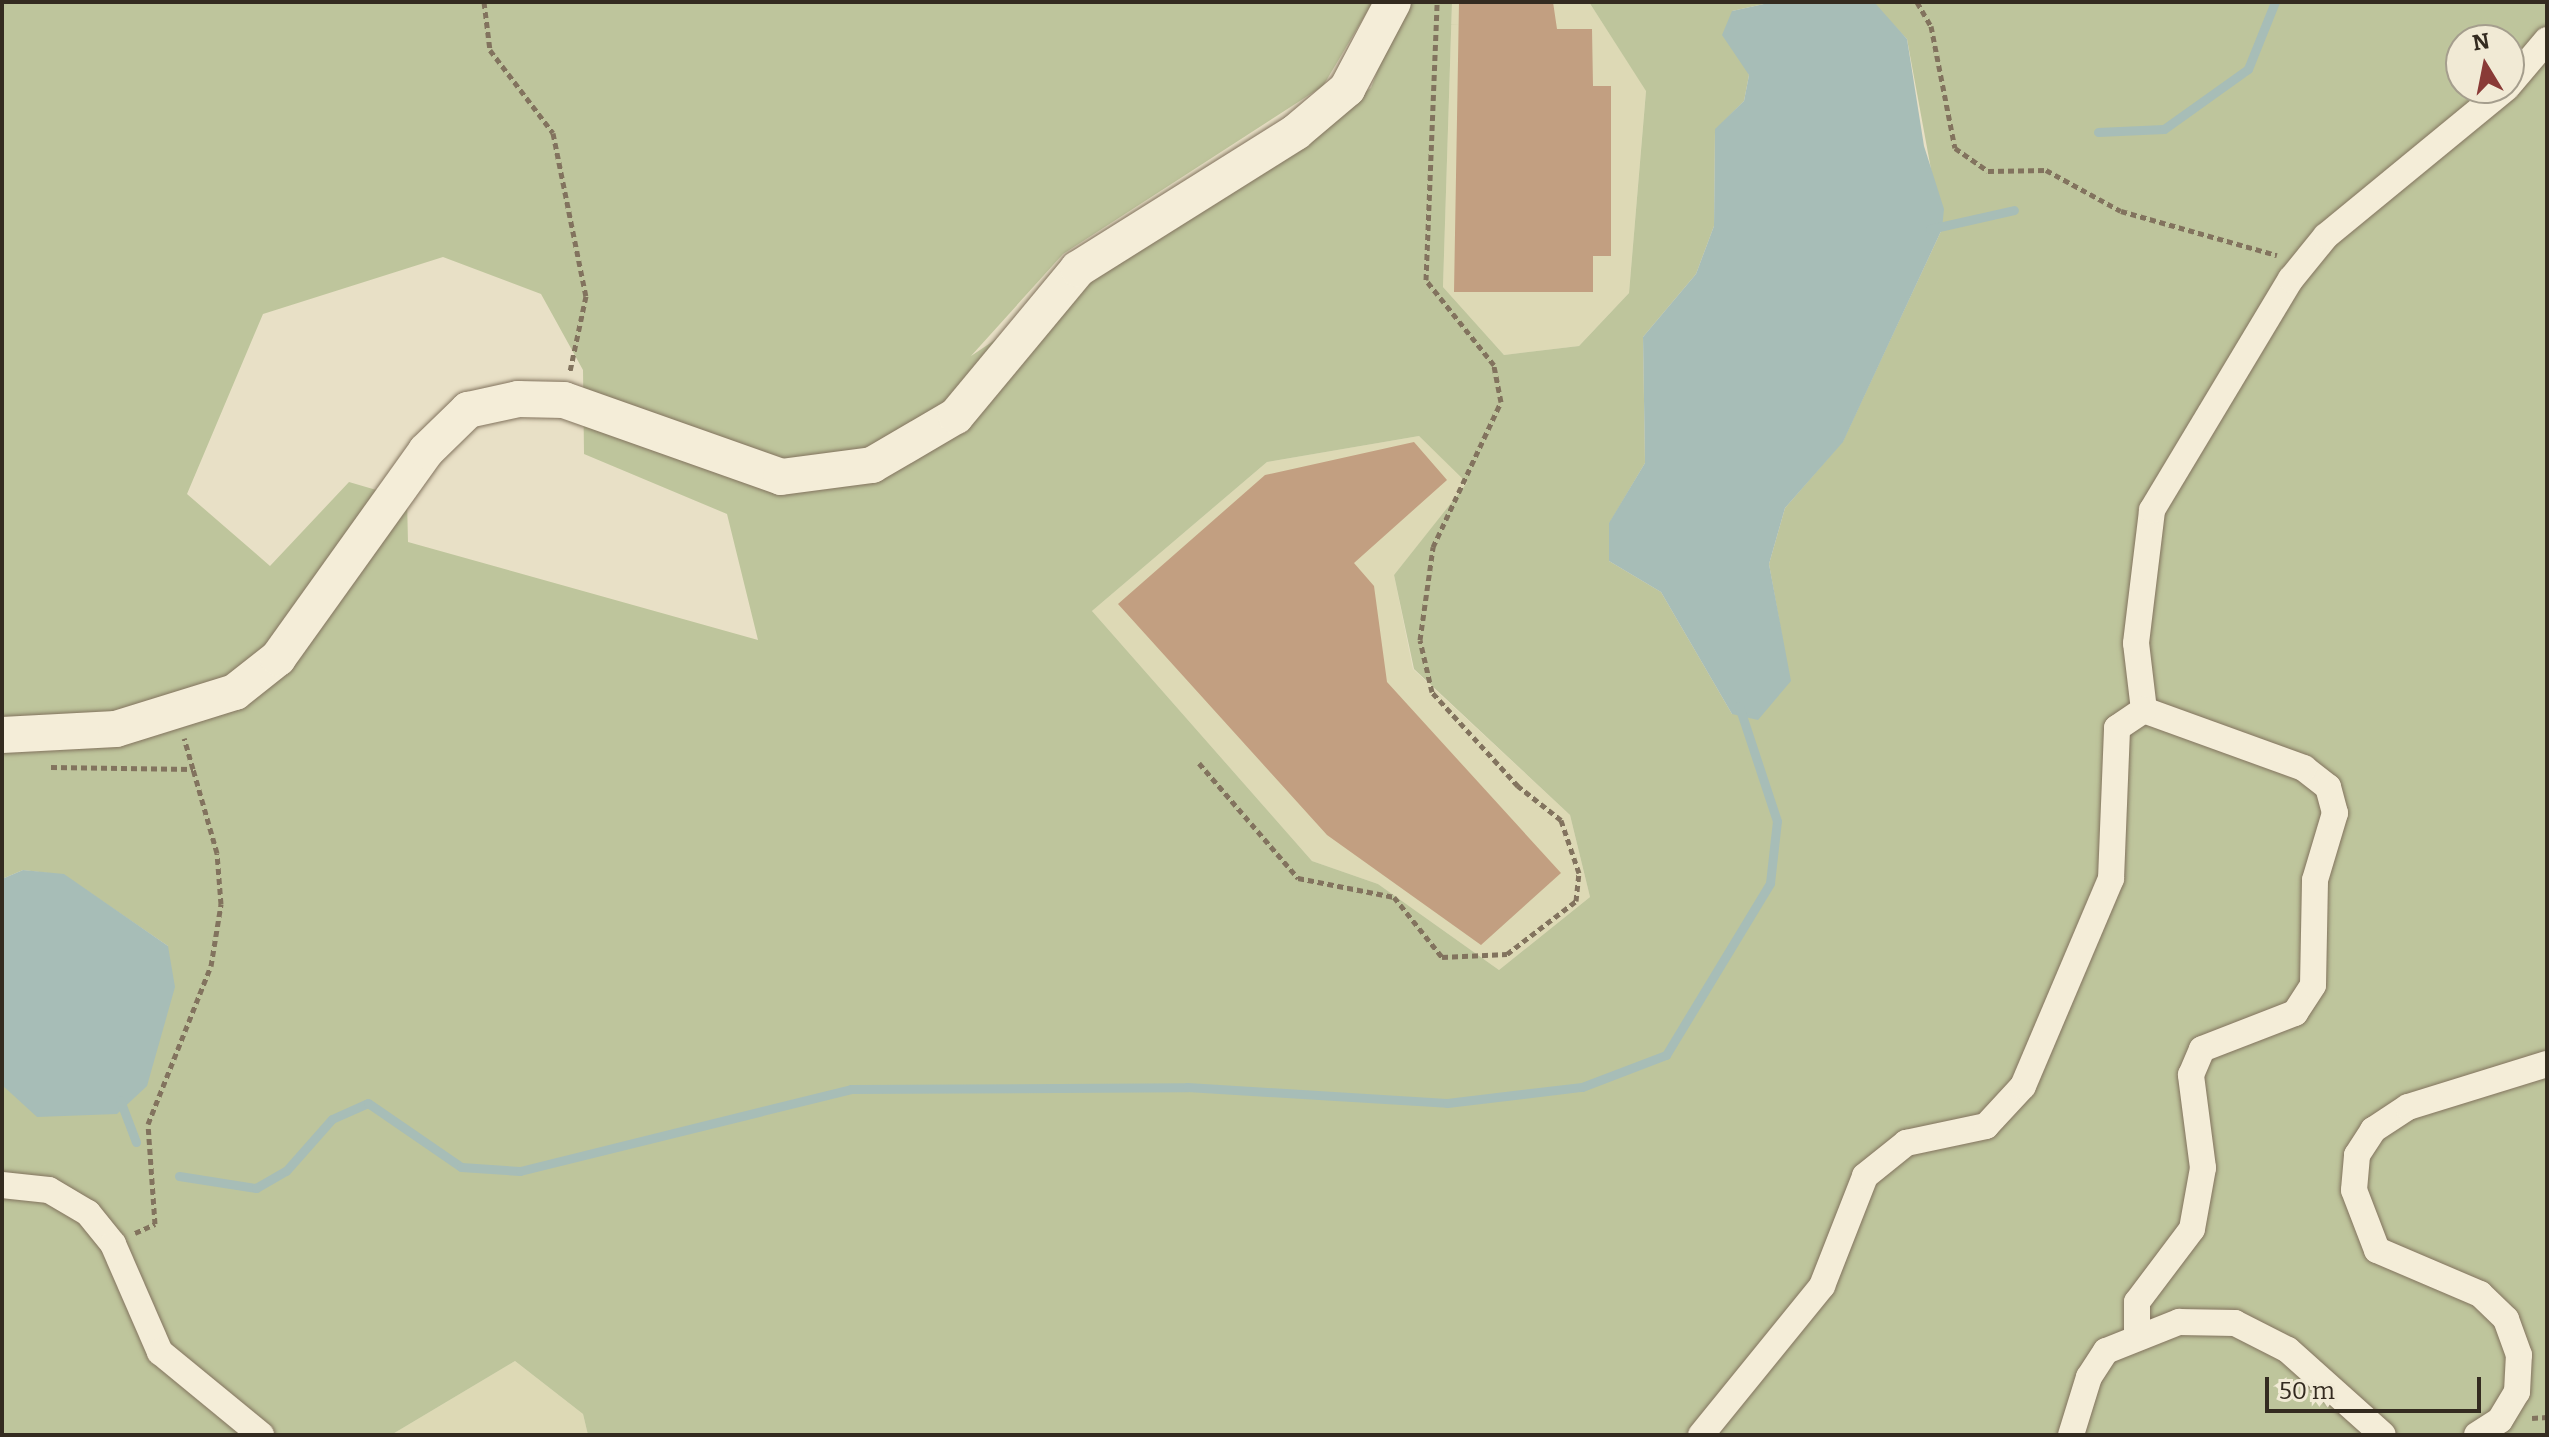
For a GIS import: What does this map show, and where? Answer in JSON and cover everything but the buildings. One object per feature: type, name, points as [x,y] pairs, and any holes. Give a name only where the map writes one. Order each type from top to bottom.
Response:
[{"type":"street","points":[[2,735],[116,729],[235,692],[278,658],[426,451],[468,410],[518,399],[564,400],[781,477],[872,465],[956,416],[1078,269],[1296,132],[1347,89],[1393,2]]},
{"type":"street","points":[[2525,66],[2547,40]]},
{"type":"street","points":[[2144,710],[2136,643],[2152,510],[2291,279],[2326,236],[2486,104]]},
{"type":"street","points":[[2137,1333],[2137,1302],[2192,1229],[2203,1168],[2191,1075],[2202,1049],[2295,1013],[2313,985],[2315,880],[2335,813],[2328,787],[2304,768],[2144,710]]},
{"type":"street","points":[[1701,1435],[1822,1286],[1865,1176],[1906,1143],[1986,1126],[2023,1086],[2111,879],[2117,728],[2144,710]]},
{"type":"street","points":[[2477,1435],[2500,1420],[2517,1392],[2519,1355],[2506,1319],[2480,1294],[2377,1250],[2354,1190],[2357,1155],[2373,1130],[2408,1107],[2547,1064]]},
{"type":"street","points":[[2,1185],[49,1190],[88,1213],[113,1244],[160,1352],[261,1435]]},
{"type":"street","points":[[2071,1435],[2089,1377],[2106,1351],[2137,1333],[2179,1322],[2235,1323],[2288,1350],[2383,1435]]},
{"type":"path","points":[[484,2],[490,50],[553,133],[586,296],[564,400]]},
{"type":"path","points":[[1199,763],[1298,878],[1394,897],[1442,957],[1507,954],[1576,901],[1579,873],[1561,820],[1518,786],[1432,692],[1420,640],[1433,547],[1501,402],[1494,365],[1426,280],[1437,2]]},
{"type":"path","points":[[1917,2],[1931,26],[1955,148],[1988,171],[2046,170],[2121,211],[2274,256],[2326,236]]},
{"type":"path","points":[[113,1244],[155,1224],[148,1124],[211,966],[221,904],[217,853],[193,769]]},
{"type":"shaded area","points":[[1452,2],[1589,2],[1646,90],[1629,293],[1579,346],[1504,355],[1443,287]]},
{"type":"shaded area","points":[[1419,436],[1468,483],[1394,575],[1413,669],[1570,815],[1590,897],[1499,970],[1378,884],[1312,861],[1092,611],[1267,462]]},
{"type":"shaded area","points":[[515,1361],[583,1414],[588,1435],[391,1435]]},
{"type":"green space","points":[[2,2],[1373,2],[1323,86],[1063,254],[971,356],[1371,88],[1403,2],[1452,2],[1443,287],[1504,355],[1579,346],[1629,293],[1646,91],[1589,2],[1773,2],[1732,11],[1749,75],[1744,101],[1715,130],[1714,226],[1696,274],[1643,337],[1645,463],[1609,524],[1609,561],[1661,592],[1732,714],[1790,681],[1769,564],[1785,508],[1843,441],[1942,229],[1907,39],[1872,2],[2547,2],[2547,1435],[588,1435],[583,1414],[515,1361],[391,1435],[2,1435],[2,1085],[168,946],[64,875],[23,870],[2,879]],"holes":[[[443,257],[541,294],[583,370],[584,454],[727,514],[758,640],[408,542],[407,499],[349,482],[270,566],[187,494],[263,314]],[[1419,436],[1467,483],[1394,575],[1414,669],[1570,815],[1590,897],[1499,970],[1378,884],[1312,861],[1092,611],[1267,462]]]},
{"type":"water","points":[[1773,2],[1875,3],[1907,39],[1924,146],[1944,209],[1942,229],[1843,442],[1785,508],[1769,564],[1791,681],[1758,720],[1732,714],[1661,592],[1609,561],[1609,523],[1645,463],[1643,337],[1696,274],[1714,226],[1715,129],[1744,101],[1749,75],[1722,35],[1732,11]]},
{"type":"water","points":[[23,870],[64,874],[168,946],[175,987],[147,1086],[117,1114],[37,1117],[2,1085],[2,879]]},
{"type":"waterway","points":[[2098,132],[2164,129],[2248,69],[2275,2]]},
{"type":"waterway","points":[[1930,229],[2014,210]]},
{"type":"waterway","points":[[179,1176],[256,1188],[286,1171],[332,1119],[368,1103],[461,1167],[520,1171],[851,1089],[1187,1087],[1447,1103],[1582,1087],[1666,1055],[1770,883],[1777,821],[1739,706]]},
{"type":"waterway","points":[[120,1100],[136,1142]]}]
